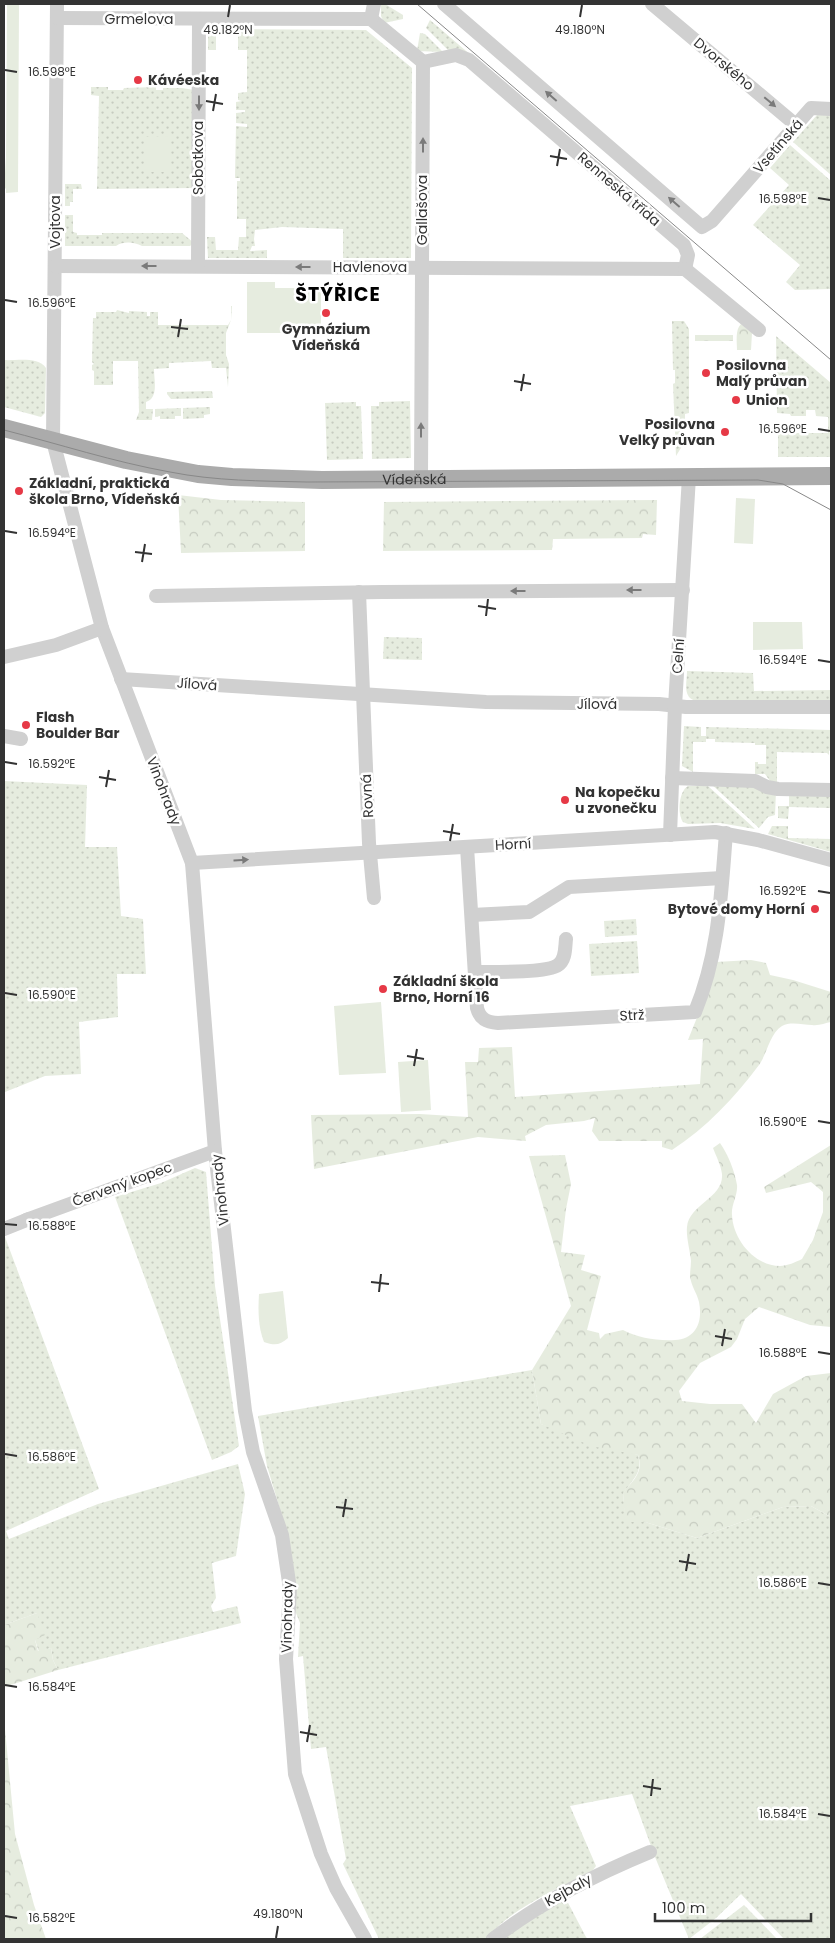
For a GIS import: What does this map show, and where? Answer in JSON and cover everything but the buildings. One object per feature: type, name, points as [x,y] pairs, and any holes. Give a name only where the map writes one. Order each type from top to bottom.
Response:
[{"type":"main road","name":"Vídeňská","points":[[4,428],[126,460],[198,474],[307,480],[831,476]]},
{"type":"street","name":"Vojtova","points":[[53,441],[56,4]]},
{"type":"street","points":[[374,4],[371,19],[423,62]]},
{"type":"street","name":"Renneská třída","points":[[444,4],[702,227],[712,221]]},
{"type":"street","name":"Dvorského","points":[[652,4],[796,125]]},
{"type":"street","name":"Grmelova","points":[[57,18],[371,19]]},
{"type":"street","name":"Sobotkova","points":[[198,266],[199,19]]},
{"type":"street","name":"Renneská třída","points":[[423,62],[456,54],[469,60],[684,245],[688,255],[685,269]]},
{"type":"street","name":"Gallašova","points":[[421,479],[423,62]]},
{"type":"street","name":"Vsetínská","points":[[712,221],[811,108],[831,108]]},
{"type":"street","name":"Havlenova","points":[[54,266],[685,269]]},
{"type":"street","points":[[685,269],[759,330]]},
{"type":"street","name":"Vinohrady","points":[[53,441],[102,628],[192,863],[215,1151],[245,1411],[253,1452],[282,1535],[290,1589],[286,1658],[295,1774],[320,1854],[336,1888],[365,1939]]},
{"type":"street","name":"Celní","points":[[670,835],[675,706],[689,477]]},
{"type":"street","points":[[156,596],[359,592],[683,590]]},
{"type":"street","points":[[359,592],[362,695]]},
{"type":"street","points":[[4,657],[56,645],[102,628]]},
{"type":"street","name":"Jílová","points":[[121,679],[503,703],[831,707]]},
{"type":"street","name":"Rovná","points":[[362,695],[374,898]]},
{"type":"street","points":[[4,736],[22,739]]},
{"type":"street","points":[[672,778],[755,780],[767,787],[778,789],[831,790]]},
{"type":"street","name":"Horní","points":[[192,863],[726,833],[831,860]]},
{"type":"street","name":"Strž","points":[[467,847],[477,1008],[479,1015],[486,1022],[498,1023],[695,1012],[710,970],[716,938],[726,833]]},
{"type":"street","points":[[472,915],[529,912],[569,887],[722,878]]},
{"type":"street","points":[[475,972],[548,969],[559,965],[564,958],[566,939]]},
{"type":"street","name":"Červený kopec","points":[[4,1229],[215,1151]]},
{"type":"street","name":"Kejbaly","points":[[493,1939],[539,1906],[598,1874],[650,1852]]},
{"type":"green space","points":[[7,4],[19,4],[18,192],[6,193],[6,188],[4,190]]},
{"type":"green space","points":[[381,4],[385,4],[403,15],[403,19],[384,23],[381,16]]},
{"type":"green space","points":[[430,20],[565,136],[449,51],[426,28]]},
{"type":"green space","points":[[208,29],[366,30],[412,68],[411,258],[343,258],[343,229],[282,227],[255,230],[255,246],[252,246],[250,251],[267,250],[267,258],[208,258],[207,237],[215,237],[216,250],[238,250],[239,237],[246,237],[246,219],[237,219],[237,181],[240,181],[240,178],[235,178],[236,126],[247,127],[247,124],[236,123],[236,113],[245,112],[245,110],[236,110],[236,102],[242,101],[238,100],[238,93],[247,92],[247,50],[238,50],[238,36],[226,34],[216,35],[216,50],[208,50]]},
{"type":"green space","points":[[420,33],[425,34],[443,52],[417,51]]},
{"type":"green space","points":[[91,87],[108,87],[108,90],[156,87],[156,90],[182,88],[194,90],[194,188],[97,189],[99,96],[91,95]]},
{"type":"green space","points":[[817,115],[831,115],[831,175],[793,142]]},
{"type":"green space","points":[[169,136],[169,172],[146,172],[146,137]]},
{"type":"green space","points":[[790,145],[831,181],[831,289],[795,290],[786,282],[800,265],[753,225],[789,185],[770,168]]},
{"type":"green space","points":[[65,184],[81,184],[82,189],[73,189],[73,202],[70,202],[70,206],[65,206]]},
{"type":"green space","points":[[65,215],[73,215],[73,232],[77,233],[77,235],[102,235],[102,233],[182,233],[194,243],[190,246],[142,246],[122,243],[116,246],[65,246]]},
{"type":"green space","points":[[247,282],[275,282],[275,288],[321,288],[321,333],[247,333]]},
{"type":"green space","points":[[117,310],[129,313],[129,311],[147,312],[147,316],[150,316],[150,312],[158,312],[158,325],[228,325],[231,320],[226,333],[226,355],[229,364],[228,387],[226,368],[212,368],[211,361],[169,363],[169,368],[154,369],[154,393],[153,397],[146,402],[146,409],[153,409],[152,420],[136,420],[139,412],[138,361],[113,361],[113,385],[94,385],[94,371],[92,370],[92,365],[94,364],[92,362],[93,318],[96,318],[96,312],[116,312]]},
{"type":"green space","points":[[672,321],[684,321],[689,329],[689,413],[685,414],[685,438],[687,438],[676,456],[673,384],[675,383],[675,370],[673,370]]},
{"type":"green space","points":[[741,324],[752,333],[751,350],[737,350],[737,332]]},
{"type":"green space","points":[[695,335],[733,335],[733,341],[695,341]]},
{"type":"green space","points":[[776,336],[831,383],[831,457],[778,457],[778,433],[828,433],[828,417],[816,416],[815,410],[806,410],[806,416],[791,416],[790,414],[777,413]]},
{"type":"green space","points":[[4,360],[32,360],[46,368],[45,413],[41,417],[4,407]]},
{"type":"green space","points":[[212,391],[213,398],[171,399],[167,394],[167,392]]},
{"type":"green space","points":[[410,401],[411,458],[372,459],[371,406],[379,406],[379,402]]},
{"type":"green space","points":[[356,402],[356,406],[361,406],[363,459],[327,460],[325,403]]},
{"type":"green space","points":[[210,407],[210,414],[204,415],[204,418],[183,419],[183,408]]},
{"type":"green space","points":[[181,408],[181,416],[175,416],[175,419],[155,417],[155,409]]},
{"type":"green space","points":[[178,495],[221,500],[305,502],[305,551],[181,553]]},
{"type":"green space","points":[[736,498],[755,499],[753,544],[734,543]]},
{"type":"green space","points":[[657,500],[656,535],[643,534],[642,538],[553,539],[552,550],[383,551],[384,502]]},
{"type":"green space","points":[[753,622],[802,622],[803,649],[753,650]]},
{"type":"green space","points":[[384,637],[422,638],[422,660],[383,659]]},
{"type":"green space","points":[[687,671],[753,673],[754,691],[831,690],[831,700],[696,701],[687,693]]},
{"type":"green space","points":[[684,726],[701,727],[701,736],[706,736],[706,727],[831,730],[831,750],[829,755],[827,753],[777,752],[777,783],[770,781],[765,774],[755,774],[755,762],[766,764],[766,745],[715,742],[715,739],[706,739],[706,742],[693,742],[693,772],[682,766]]},
{"type":"green space","points":[[4,781],[87,785],[85,847],[117,847],[121,916],[143,919],[146,974],[117,974],[118,1017],[79,1022],[81,1074],[45,1076],[5,1092],[4,1092]]},
{"type":"green space","points":[[710,783],[741,784],[763,791],[776,791],[775,815],[768,817],[759,828]]},
{"type":"green space","points":[[688,786],[708,786],[755,829],[720,823],[688,824],[683,822],[680,813],[680,802],[683,792]]},
{"type":"green space","points":[[789,792],[831,793],[831,808],[789,807],[788,819],[778,818],[778,806],[789,806]]},
{"type":"green space","points":[[772,826],[788,826],[788,838],[831,839],[831,852],[768,834]]},
{"type":"green space","points":[[636,919],[637,935],[605,937],[604,921]]},
{"type":"green space","points":[[637,941],[639,973],[591,976],[589,944]]},
{"type":"green space","points":[[751,960],[766,963],[770,975],[831,992],[831,1022],[820,1025],[789,1024],[778,1029],[759,1065],[740,1089],[697,1132],[672,1150],[662,1147],[662,1141],[599,1141],[592,1131],[595,1118],[546,1125],[525,1136],[526,1141],[478,1137],[314,1169],[311,1115],[420,1114],[468,1117],[465,1062],[478,1062],[479,1048],[512,1047],[515,1097],[700,1084],[703,1039],[688,1040],[716,962]]},
{"type":"green space","points":[[381,1002],[386,1073],[339,1075],[334,1006]]},
{"type":"green space","points":[[428,1060],[431,1110],[401,1112],[398,1062]]},
{"type":"green space","points":[[720,1143],[731,1163],[737,1185],[732,1211],[736,1234],[747,1250],[762,1262],[780,1266],[802,1259],[813,1240],[823,1212],[823,1192],[811,1182],[766,1193],[764,1187],[831,1145],[831,1327],[810,1325],[759,1307],[745,1319],[737,1339],[731,1347],[700,1363],[679,1391],[682,1401],[710,1404],[742,1404],[756,1423],[773,1394],[806,1376],[831,1373],[831,1517],[811,1506],[783,1507],[697,1538],[645,1522],[625,1522],[623,1493],[639,1472],[638,1455],[591,1446],[541,1424],[532,1370],[571,1306],[529,1156],[565,1155],[571,1184],[561,1252],[585,1255],[581,1270],[601,1276],[587,1330],[599,1333],[600,1339],[605,1334],[623,1330],[648,1338],[675,1340],[682,1339],[693,1333],[699,1323],[699,1302],[690,1276],[691,1261],[687,1227],[689,1219],[694,1212],[718,1189],[721,1182],[720,1164],[713,1148]]},
{"type":"green space","points":[[195,1168],[206,1172],[215,1286],[239,1446],[231,1452],[212,1460],[115,1197],[161,1183]]},
{"type":"green space","points":[[5,1237],[99,1489],[6,1531],[9,1539],[98,1504],[238,1464],[245,1494],[236,1556],[212,1563],[216,1598],[211,1606],[213,1612],[237,1606],[241,1623],[58,1670],[53,1660],[51,1648],[39,1652],[35,1640],[37,1613],[4,1625]]},
{"type":"green space","points":[[283,1291],[288,1338],[277,1344],[264,1342],[259,1318],[259,1294]]},
{"type":"green space","points":[[532,1370],[541,1424],[638,1455],[638,1471],[623,1494],[626,1522],[645,1522],[697,1538],[783,1507],[811,1506],[831,1517],[831,1939],[784,1939],[741,1894],[716,1918],[689,1939],[655,1857],[632,1794],[570,1806],[596,1866],[593,1870],[522,1908],[486,1939],[379,1939],[343,1864],[346,1859],[326,1747],[311,1749],[303,1656],[298,1657],[300,1623],[294,1608],[288,1536],[267,1466],[258,1416]]},
{"type":"green space","points":[[37,1613],[45,1635],[35,1640],[38,1651],[51,1648],[53,1660],[58,1670],[4,1687],[4,1625]]},
{"type":"green space","points":[[4,1719],[15,1834],[34,1905],[46,1939],[4,1939]]},
{"type":"green space","points":[[565,1897],[587,1939],[500,1939]]},
{"type":"green space","points":[[744,1905],[777,1939],[700,1939]]},
{"type":"tram line","points":[[417,4],[831,360]]},
{"type":"tram line","points":[[4,430],[128,463],[204,477],[307,482],[758,480],[783,484],[831,510]]},
{"type":"place","name":"Kávéeska","points":[[138,80]]},
{"type":"place","name":"Gymnázium Vídeňská","points":[[326,313]]},
{"type":"place","name":"Posilovna Malý průvan","points":[[706,373]]},
{"type":"place","name":"Union","points":[[736,400]]},
{"type":"place","name":"Posilovna Velký průvan","points":[[725,432]]},
{"type":"place","name":"Základní, praktická škola Brno, Vídeňská","points":[[19,491]]},
{"type":"place","name":"Flash Boulder Bar","points":[[26,725]]},
{"type":"place","name":"Na kopečku u zvonečku","points":[[565,800]]},
{"type":"place","name":"Bytové domy Horní","points":[[815,909]]},
{"type":"place","name":"Základní škola Brno, Horní 16","points":[[383,989]]},
{"type":"district","name":"ŠTÝŘICE","points":[[338,294]]}]
